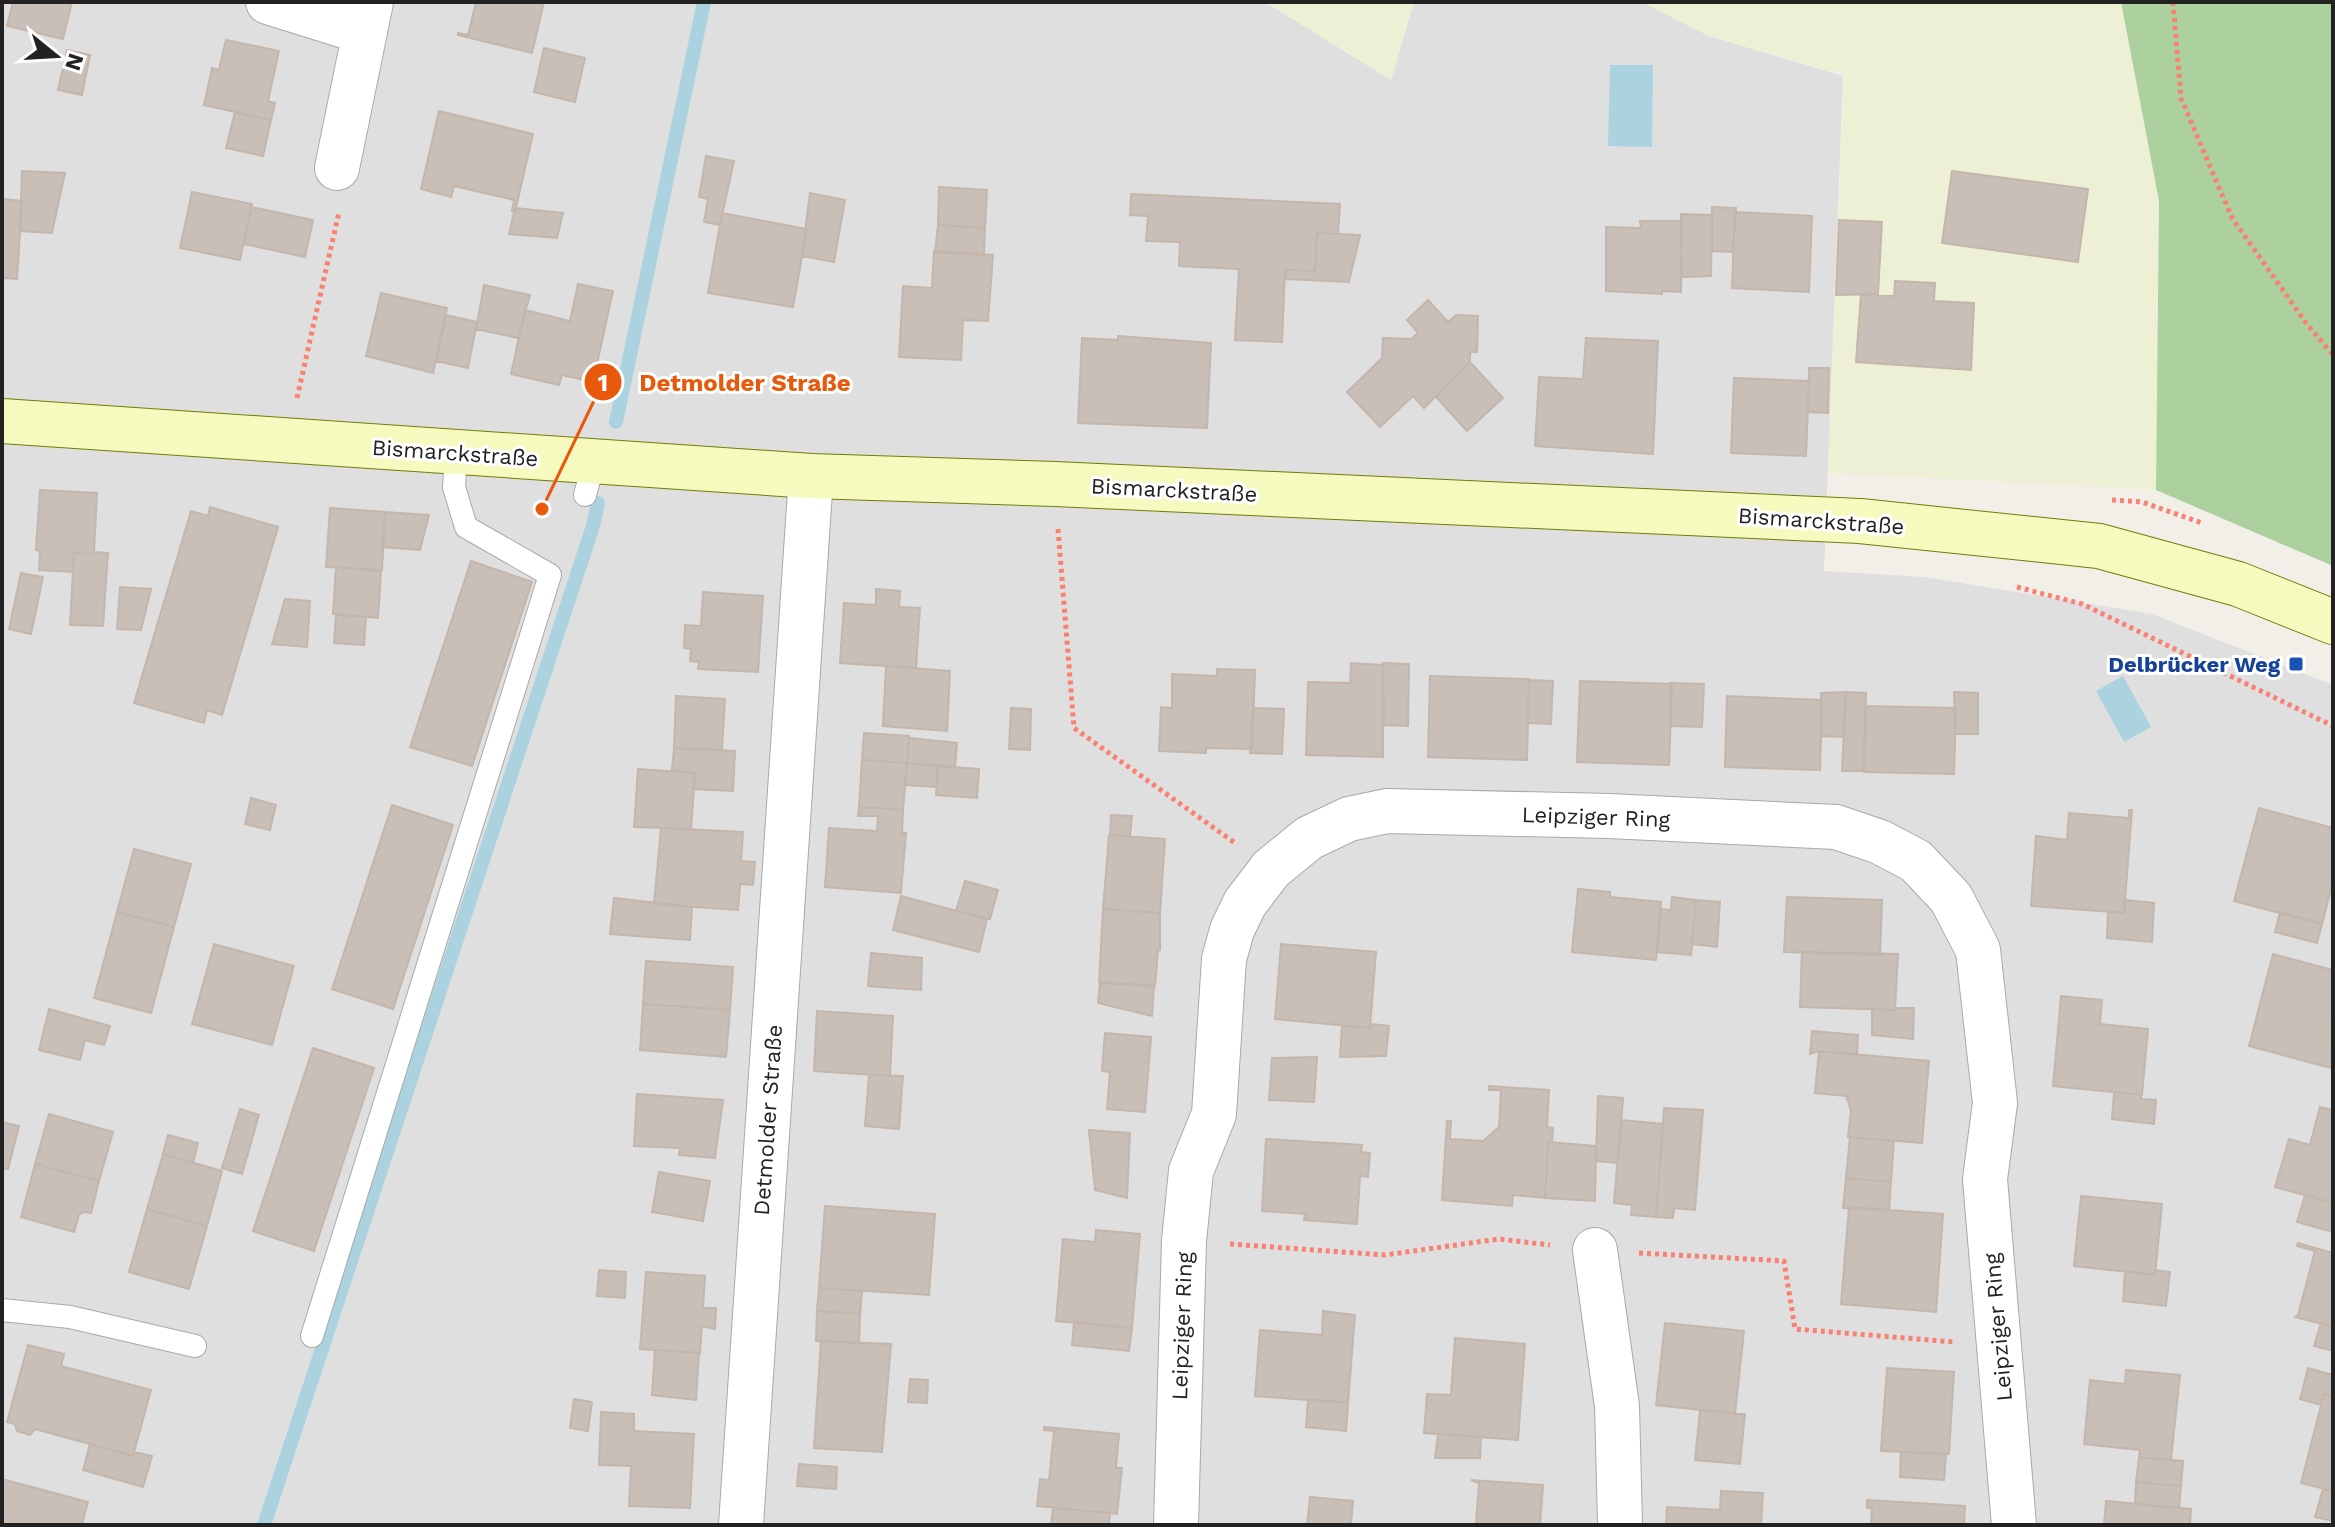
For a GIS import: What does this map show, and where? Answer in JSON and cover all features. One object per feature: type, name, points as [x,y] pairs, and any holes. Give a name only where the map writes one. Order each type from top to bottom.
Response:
[{"type":"main road","name":"Bismarckstraße","points":[[2,421],[456,453],[589,479],[811,476],[1055,484],[1860,521],[2099,546],[2238,584],[2333,622]]},
{"type":"street","points":[[268,2],[368,17],[337,168]]},
{"type":"street","name":"Detmolder Straße","points":[[741,1525],[811,476]]},
{"type":"street","name":"Leipziger Ring","points":[[1176,1525],[1184,1241],[1191,1171],[1214,1114],[1224,959],[1232,930],[1245,903],[1271,869],[1309,838],[1349,819],[1387,811],[1609,816],[1836,827],[1880,842],[1916,861],[1951,898],[1978,950],[1995,1103],[1985,1179],[2014,1525]]},
{"type":"street","points":[[1595,1250],[1617,1406],[1620,1525]]},
{"type":"lane","points":[[312,1336],[550,575],[466,527],[454,487],[456,453]]},
{"type":"lane","points":[[2,1310],[70,1317],[195,1346]]},
{"type":"path","points":[[2173,2],[2181,98],[2232,218],[2306,323],[2333,355]]},
{"type":"path","points":[[287,441],[342,203],[337,168]]},
{"type":"path","points":[[1055,484],[1074,728],[1271,869]]},
{"type":"shaded area","points":[[2,2],[1265,2],[1391,80],[1414,2],[1642,2],[1709,36],[1843,76],[1824,571],[1924,577],[2152,614],[2333,685],[2333,1525],[2,1525]]},
{"type":"green space","points":[[1265,2],[1414,2],[1391,80]]},
{"type":"green space","points":[[1642,2],[2121,2],[2159,201],[2156,490],[1828,473],[1844,75],[1709,36]]},
{"type":"green space","points":[[2121,2],[2333,2],[2333,566],[2156,490],[2159,201]]},
{"type":"water","points":[[1610,65],[1653,65],[1652,147],[1608,146]]},
{"type":"water","points":[[2123,676],[2151,727],[2124,742],[2096,691]]},
{"type":"building","points":[[13,2],[72,2],[63,39],[7,26]]},
{"type":"building","points":[[476,2],[544,2],[532,53],[458,35],[468,35]]},
{"type":"building","points":[[226,40],[279,51],[268,101],[275,103],[271,120],[204,105],[212,68],[219,70]]},
{"type":"building","points":[[544,48],[585,58],[575,102],[534,92]]},
{"type":"building","points":[[67,50],[90,55],[82,95],[58,90]]},
{"type":"building","points":[[439,111],[533,134],[515,212],[512,211],[514,200],[454,186],[451,197],[421,189]]},
{"type":"building","points":[[235,112],[271,120],[263,156],[226,148]]},
{"type":"building","points":[[706,156],[734,161],[720,225],[704,222],[708,199],[699,197]]},
{"type":"building","points":[[22,171],[65,173],[52,233],[20,231]]},
{"type":"building","points":[[1952,171],[2088,189],[2078,262],[1942,243]]},
{"type":"building","points":[[939,187],[987,190],[985,228],[938,225]]},
{"type":"building","points":[[192,192],[252,204],[240,260],[180,248]]},
{"type":"building","points":[[810,193],[845,200],[834,262],[802,256]]},
{"type":"building","points":[[1131,194],[1340,204],[1338,234],[1317,233],[1315,271],[1285,270],[1282,342],[1235,340],[1239,269],[1179,266],[1180,242],[1146,241],[1148,216],[1130,215]]},
{"type":"building","points":[[2,199],[22,201],[17,279],[2,278]]},
{"type":"building","points":[[251,207],[313,220],[305,257],[244,244]]},
{"type":"building","points":[[1712,207],[1736,208],[1733,252],[1712,251]]},
{"type":"building","points":[[515,208],[563,213],[557,238],[509,234]]},
{"type":"building","points":[[1735,212],[1812,216],[1809,292],[1732,288]]},
{"type":"building","points":[[722,213],[807,229],[793,307],[708,293]]},
{"type":"building","points":[[1681,214],[1712,215],[1711,276],[1682,277]]},
{"type":"building","points":[[1839,220],[1882,222],[1878,294],[1836,295]]},
{"type":"building","points":[[1640,221],[1682,221],[1681,292],[1606,291],[1606,227],[1641,228]]},
{"type":"building","points":[[938,225],[985,228],[984,255],[935,252]]},
{"type":"building","points":[[1317,233],[1360,235],[1349,282],[1285,279],[1285,270],[1315,271]]},
{"type":"building","points":[[934,251],[993,255],[988,321],[963,320],[961,360],[899,357],[903,286],[932,288]]},
{"type":"building","points":[[1895,281],[1935,283],[1934,301],[1974,303],[1971,370],[1856,362],[1861,294],[1894,296]]},
{"type":"building","points":[[578,284],[613,291],[593,382],[562,375],[559,385],[511,374],[525,310],[570,321]]},
{"type":"building","points":[[484,285],[530,295],[518,338],[476,329]]},
{"type":"building","points":[[381,293],[447,308],[433,373],[366,356]]},
{"type":"building","points":[[1428,300],[1448,322],[1456,315],[1478,316],[1477,352],[1470,352],[1470,362],[1424,408],[1413,396],[1380,427],[1347,392],[1382,358],[1383,338],[1411,339],[1418,333],[1407,320]]},
{"type":"building","points":[[446,315],[477,322],[468,368],[436,361]]},
{"type":"building","points":[[1118,336],[1211,343],[1207,428],[1078,423],[1082,338],[1118,340]]},
{"type":"building","points":[[1586,338],[1658,341],[1653,454],[1535,446],[1539,377],[1583,379]]},
{"type":"building","points":[[1470,362],[1503,398],[1467,431],[1436,397]]},
{"type":"building","points":[[1809,368],[1829,368],[1828,413],[1808,412]]},
{"type":"building","points":[[1734,378],[1809,381],[1806,456],[1731,453]]},
{"type":"building","points":[[40,490],[97,493],[94,554],[74,553],[73,572],[39,570],[40,551],[36,550]]},
{"type":"building","points":[[210,507],[278,527],[222,715],[207,710],[204,723],[134,703],[191,511],[208,516]]},
{"type":"building","points":[[330,508],[385,512],[382,570],[326,567]]},
{"type":"building","points":[[385,512],[429,515],[420,550],[382,547]]},
{"type":"building","points":[[74,553],[108,553],[103,626],[70,625]]},
{"type":"building","points":[[471,561],[532,582],[472,766],[410,747]]},
{"type":"building","points":[[336,567],[381,571],[378,618],[333,614]]},
{"type":"building","points":[[21,573],[43,577],[31,634],[9,629]]},
{"type":"building","points":[[120,587],[151,589],[141,630],[117,629]]},
{"type":"building","points":[[876,589],[900,591],[899,607],[920,608],[916,668],[840,663],[844,603],[876,605]]},
{"type":"building","points":[[703,592],[763,596],[758,672],[698,669],[699,662],[690,661],[691,649],[684,648],[685,625],[701,626]]},
{"type":"building","points":[[285,599],[310,601],[307,647],[272,644]]},
{"type":"building","points":[[336,615],[366,617],[364,645],[334,643]]},
{"type":"building","points":[[1351,663],[1383,665],[1383,757],[1306,755],[1308,682],[1350,683]]},
{"type":"building","points":[[1383,663],[1409,664],[1408,726],[1384,725]]},
{"type":"building","points":[[886,666],[950,671],[947,731],[883,726]]},
{"type":"building","points":[[1217,669],[1255,670],[1252,749],[1206,748],[1206,753],[1159,751],[1161,707],[1172,708],[1172,674],[1217,676]]},
{"type":"building","points":[[1430,676],[1529,679],[1527,760],[1428,757]]},
{"type":"building","points":[[1529,680],[1553,681],[1551,724],[1528,723]]},
{"type":"building","points":[[1580,681],[1672,684],[1669,765],[1577,762]]},
{"type":"building","points":[[1670,683],[1704,684],[1702,727],[1671,726]]},
{"type":"building","points":[[1846,692],[1866,693],[1863,771],[1842,771]]},
{"type":"building","points":[[1846,692],[1843,737],[1821,736],[1821,693]]},
{"type":"building","points":[[1954,692],[1978,693],[1978,734],[1955,734]]},
{"type":"building","points":[[676,696],[725,699],[722,750],[674,748]]},
{"type":"building","points":[[1727,696],[1822,700],[1820,770],[1725,767]]},
{"type":"building","points":[[1866,706],[1956,708],[1954,774],[1864,772]]},
{"type":"building","points":[[1011,708],[1031,709],[1030,750],[1009,749]]},
{"type":"building","points":[[1253,708],[1284,709],[1282,754],[1250,753]]},
{"type":"building","points":[[864,733],[909,736],[907,763],[862,760]]},
{"type":"building","points":[[909,738],[957,743],[955,767],[907,763]]},
{"type":"building","points":[[674,748],[735,751],[733,791],[693,789],[695,773],[672,771]]},
{"type":"building","points":[[862,760],[907,763],[903,810],[859,807]]},
{"type":"building","points":[[907,763],[938,766],[937,787],[905,785]]},
{"type":"building","points":[[938,766],[979,769],[977,798],[936,795]]},
{"type":"building","points":[[638,769],[695,773],[691,829],[634,827]]},
{"type":"building","points":[[251,798],[276,805],[270,830],[245,824]]},
{"type":"building","points":[[392,805],[453,825],[393,1009],[332,989]]},
{"type":"building","points":[[859,807],[903,810],[902,833],[906,833],[901,893],[825,887],[829,828],[877,831],[878,816],[858,816]]},
{"type":"building","points":[[2259,808],[2333,828],[2333,881],[2322,924],[2234,901]]},
{"type":"building","points":[[2129,810],[2132,810],[2124,913],[2031,906],[2036,836],[2067,840],[2069,813],[2129,818]]},
{"type":"building","points":[[1111,815],[1132,816],[1130,836],[1110,835]]},
{"type":"building","points":[[661,828],[743,832],[741,861],[755,862],[753,885],[740,884],[738,910],[654,904]]},
{"type":"building","points":[[1109,835],[1165,839],[1160,913],[1103,909]]},
{"type":"building","points":[[134,849],[191,864],[174,927],[117,912]]},
{"type":"building","points":[[965,881],[998,890],[990,919],[956,911]]},
{"type":"building","points":[[1578,889],[1610,892],[1610,897],[1661,902],[1656,960],[1572,952]]},
{"type":"building","points":[[901,896],[987,919],[979,952],[893,930]]},
{"type":"building","points":[[1672,897],[1696,900],[1691,955],[1657,952],[1661,909],[1671,910]]},
{"type":"building","points":[[1787,897],[1882,900],[1880,955],[1784,952]]},
{"type":"building","points":[[614,898],[692,907],[690,940],[610,934]]},
{"type":"building","points":[[1696,900],[1720,902],[1717,947],[1692,944]]},
{"type":"building","points":[[2126,900],[2154,903],[2152,942],[2107,938],[2108,911],[2124,913]]},
{"type":"building","points":[[1103,909],[1160,913],[1160,950],[1155,986],[1099,982]]},
{"type":"building","points":[[117,912],[174,927],[151,1013],[94,998]]},
{"type":"building","points":[[2280,912],[2322,924],[2317,943],[2275,932]]},
{"type":"building","points":[[214,944],[294,966],[272,1045],[192,1024]]},
{"type":"building","points":[[1281,944],[1376,952],[1370,1028],[1275,1019]]},
{"type":"building","points":[[1802,952],[1898,954],[1895,1010],[1800,1007]]},
{"type":"building","points":[[871,953],[922,958],[921,990],[868,986]]},
{"type":"building","points":[[2273,954],[2333,970],[2331,1068],[2249,1046]]},
{"type":"building","points":[[646,961],[733,967],[730,1010],[643,1004]]},
{"type":"building","points":[[1100,983],[1154,986],[1152,1016],[1098,1003]]},
{"type":"building","points":[[2061,996],[2102,1000],[2100,1024],[2148,1029],[2142,1095],[2053,1086]]},
{"type":"building","points":[[643,1004],[730,1010],[726,1057],[640,1050]]},
{"type":"building","points":[[1914,1008],[1913,1039],[1872,1035],[1872,1009]]},
{"type":"building","points":[[49,1009],[110,1026],[104,1045],[85,1040],[80,1060],[39,1050]]},
{"type":"building","points":[[817,1011],[893,1016],[890,1076],[814,1071]]},
{"type":"building","points":[[1371,1024],[1389,1026],[1386,1056],[1340,1057],[1342,1025],[1370,1028]]},
{"type":"building","points":[[1812,1031],[1858,1035],[1857,1055],[1819,1051],[1810,1054]]},
{"type":"building","points":[[1105,1033],[1151,1037],[1145,1112],[1107,1109],[1110,1072],[1102,1071]]},
{"type":"building","points":[[313,1048],[374,1068],[314,1251],[253,1231]]},
{"type":"building","points":[[1819,1051],[1929,1061],[1922,1143],[1848,1137],[1851,1110],[1846,1096],[1815,1093]]},
{"type":"building","points":[[1317,1057],[1314,1102],[1269,1100],[1272,1058]]},
{"type":"building","points":[[869,1075],[903,1076],[899,1129],[865,1126]]},
{"type":"building","points":[[1489,1086],[1549,1090],[1547,1127],[1553,1128],[1552,1142],[1548,1142],[1545,1198],[1513,1195],[1512,1206],[1442,1200],[1447,1121],[1451,1121],[1450,1139],[1483,1141],[1499,1127],[1501,1090],[1489,1090]]},
{"type":"building","points":[[2114,1092],[2156,1100],[2154,1124],[2112,1119]]},
{"type":"building","points":[[637,1094],[723,1100],[715,1158],[679,1155],[680,1148],[634,1146]]},
{"type":"building","points":[[1598,1096],[1623,1098],[1618,1163],[1596,1161]]},
{"type":"building","points":[[2320,1107],[2333,1110],[2333,1203],[2275,1187],[2289,1139],[2310,1145]]},
{"type":"building","points":[[1664,1108],[1703,1110],[1695,1210],[1674,1208],[1673,1218],[1656,1217]]},
{"type":"building","points":[[240,1109],[259,1115],[242,1174],[222,1168]]},
{"type":"building","points":[[49,1114],[113,1132],[99,1181],[35,1164]]},
{"type":"building","points":[[1621,1120],[1663,1124],[1656,1217],[1631,1215],[1632,1205],[1614,1203]]},
{"type":"building","points":[[2,1122],[19,1126],[8,1169],[2,1168]]},
{"type":"building","points":[[1089,1130],[1130,1133],[1127,1198],[1095,1190]]},
{"type":"building","points":[[168,1135],[198,1143],[193,1163],[163,1154]]},
{"type":"building","points":[[1850,1137],[1894,1141],[1891,1182],[1846,1178]]},
{"type":"building","points":[[1266,1139],[1362,1145],[1361,1152],[1370,1153],[1368,1177],[1360,1176],[1357,1224],[1304,1220],[1305,1214],[1262,1211]]},
{"type":"building","points":[[1548,1142],[1596,1146],[1595,1201],[1545,1198]]},
{"type":"building","points":[[163,1154],[222,1171],[207,1226],[147,1209]]},
{"type":"building","points":[[35,1164],[99,1181],[91,1213],[79,1215],[74,1232],[21,1217]]},
{"type":"building","points":[[659,1172],[710,1181],[703,1221],[652,1212]]},
{"type":"building","points":[[1846,1178],[1891,1182],[1889,1210],[1843,1208]]},
{"type":"building","points":[[2305,1195],[2333,1203],[2333,1232],[2297,1222]]},
{"type":"building","points":[[2081,1196],[2162,1204],[2155,1275],[2074,1266]]},
{"type":"building","points":[[825,1206],[935,1214],[929,1295],[819,1288]]},
{"type":"building","points":[[1849,1207],[1943,1214],[1936,1312],[1841,1304]]},
{"type":"building","points":[[147,1209],[207,1226],[189,1289],[129,1272]]},
{"type":"building","points":[[1096,1230],[1140,1234],[1132,1328],[1056,1321],[1063,1239],[1095,1242]]},
{"type":"building","points":[[2298,1243],[2333,1253],[2333,1327],[2295,1317],[2315,1251],[2297,1246]]},
{"type":"building","points":[[599,1270],[626,1272],[625,1298],[597,1296]]},
{"type":"building","points":[[2155,1270],[2170,1272],[2166,1306],[2123,1301],[2125,1271],[2155,1275]]},
{"type":"building","points":[[646,1272],[705,1276],[703,1308],[716,1308],[715,1329],[702,1326],[700,1353],[640,1349]]},
{"type":"building","points":[[819,1288],[862,1291],[860,1314],[817,1311]]},
{"type":"building","points":[[817,1311],[860,1314],[859,1343],[816,1341]]},
{"type":"building","points":[[1323,1311],[1355,1315],[1348,1403],[1255,1396],[1260,1330],[1322,1335]]},
{"type":"building","points":[[1074,1322],[1132,1328],[1129,1351],[1072,1345]]},
{"type":"building","points":[[1665,1323],[1744,1331],[1735,1414],[1656,1405]]},
{"type":"building","points":[[2321,1323],[2333,1327],[2333,1351],[2314,1346]]},
{"type":"building","points":[[1455,1338],[1525,1344],[1518,1440],[1424,1433],[1427,1394],[1451,1395]]},
{"type":"building","points":[[821,1341],[891,1344],[882,1452],[814,1448]]},
{"type":"building","points":[[28,1345],[64,1354],[61,1366],[151,1390],[133,1456],[35,1429],[30,1435],[17,1431],[15,1424],[7,1422]]},
{"type":"building","points":[[655,1350],[699,1353],[696,1400],[652,1395]]},
{"type":"building","points":[[1887,1368],[1954,1372],[1949,1454],[1881,1451]]},
{"type":"building","points":[[2308,1368],[2333,1375],[2333,1396],[2324,1394],[2321,1405],[2300,1399]]},
{"type":"building","points":[[2126,1370],[2180,1375],[2171,1460],[2139,1457],[2140,1450],[2084,1444],[2090,1380],[2125,1384]]},
{"type":"building","points":[[910,1379],[928,1380],[927,1403],[908,1402]]},
{"type":"building","points":[[2324,1394],[2333,1396],[2333,1491],[2301,1483]]},
{"type":"building","points":[[574,1399],[592,1402],[588,1431],[570,1428]]},
{"type":"building","points":[[1308,1399],[1348,1403],[1346,1431],[1306,1427]]},
{"type":"building","points":[[1700,1410],[1745,1414],[1740,1464],[1695,1460]]},
{"type":"building","points":[[601,1412],[634,1414],[634,1431],[694,1434],[690,1508],[629,1506],[631,1466],[599,1465]]},
{"type":"building","points":[[1044,1427],[1119,1434],[1116,1468],[1122,1468],[1117,1514],[1037,1506],[1040,1479],[1049,1480],[1054,1431],[1044,1430]]},
{"type":"building","points":[[1438,1434],[1481,1437],[1480,1458],[1435,1458]]},
{"type":"building","points":[[90,1444],[133,1456],[134,1452],[152,1456],[143,1487],[83,1470]]},
{"type":"building","points":[[1901,1452],[1946,1454],[1944,1480],[1900,1477]]},
{"type":"building","points":[[2139,1457],[2183,1461],[2181,1486],[2136,1482]]},
{"type":"building","points":[[799,1464],[837,1467],[836,1489],[797,1486]]},
{"type":"building","points":[[2,1479],[88,1502],[82,1525],[2,1525]]},
{"type":"building","points":[[1471,1480],[1543,1485],[1540,1525],[1476,1525],[1479,1483]]},
{"type":"building","points":[[2136,1482],[2181,1486],[2179,1508],[2135,1504]]},
{"type":"building","points":[[2323,1489],[2333,1491],[2333,1521],[2315,1517]]},
{"type":"building","points":[[1721,1491],[1763,1493],[1761,1525],[1666,1525],[1667,1507],[1720,1510]]},
{"type":"building","points":[[1310,1497],[1353,1501],[1351,1525],[1307,1525]]},
{"type":"building","points":[[1867,1500],[1965,1506],[1964,1525],[1871,1525],[1872,1508],[1867,1508]]},
{"type":"building","points":[[2106,1501],[2191,1509],[2190,1525],[2104,1525]]},
{"type":"building","points":[[1053,1508],[1110,1513],[1109,1525],[1051,1525]]},
{"type":"waterway","points":[[616,422],[704,2]]},
{"type":"waterway","points":[[264,1525],[598,503]]},
{"type":"place","name":"Detmolder Straße","points":[[542,509]]},
{"type":"place","name":"Delbrücker Weg","points":[[2296,664]]}]
